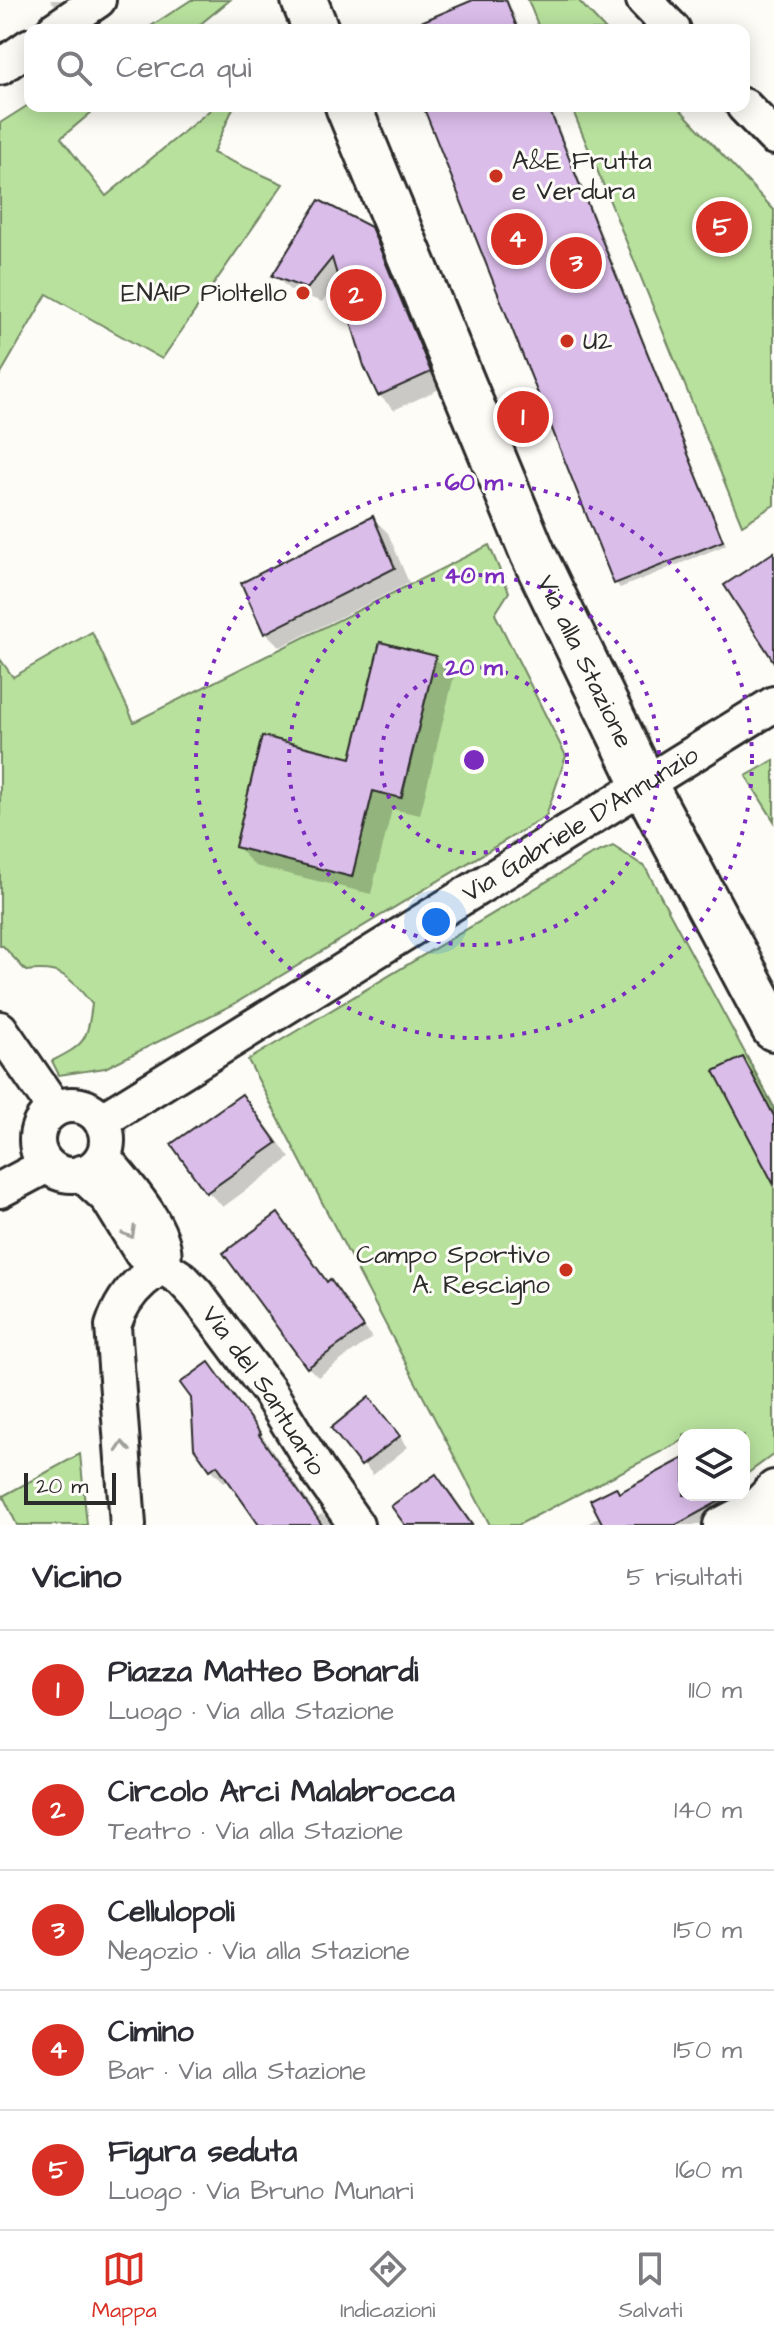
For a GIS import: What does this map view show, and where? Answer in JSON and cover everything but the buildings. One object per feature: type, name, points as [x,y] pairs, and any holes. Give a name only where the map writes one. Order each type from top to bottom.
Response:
[{"type":"street","points":[[63,24],[98,0]]},
{"type":"street","points":[[304,0],[314,24]]},
{"type":"street","points":[[644,0],[667,24]]},
{"type":"street","points":[[0,67],[24,50]]},
{"type":"street","name":"Via alla Stazione","points":[[350,112],[533,554],[644,784],[774,1028]]},
{"type":"street","points":[[750,112],[774,137]]},
{"type":"street","name":"Via Gabriele D'Annunzio","points":[[101,1121],[774,704]]},
{"type":"street","points":[[0,1029],[55,1109]]},
{"type":"street","points":[[80,1106],[89,1109],[101,1121],[107,1139],[92,1165],[63,1174],[47,1165],[37,1146],[37,1135],[40,1125],[55,1109],[80,1106]]},
{"type":"street","points":[[0,1190],[47,1165]]},
{"type":"street","name":"Via del Santuario","points":[[92,1165],[142,1253],[182,1279],[197,1295],[268,1390],[356,1525]]},
{"type":"street","points":[[128,1525],[113,1326],[126,1297],[161,1265]]},
{"type":"street","points":[[721,1525],[764,1507]]},
{"type":"green space","points":[[191,0],[230,0],[200,24],[154,24]]},
{"type":"green space","points":[[528,0],[578,0],[600,24],[538,24]]},
{"type":"green space","points":[[24,108],[24,112],[92,112],[61,138],[106,196],[208,112],[231,112],[213,153],[283,184],[162,359],[47,294],[0,375],[0,123]]},
{"type":"green space","points":[[573,112],[683,112],[774,210],[774,505],[742,525]]},
{"type":"green space","points":[[489,545],[509,592],[495,614],[566,756],[546,816],[234,1004],[105,1068],[59,1075],[52,1061],[78,1046],[86,1034],[92,1004],[65,976],[49,970],[26,971],[0,946],[0,659],[13,677],[92,632],[134,722]],"holes":[[[380,642],[436,656],[402,797],[373,791],[352,877],[235,847],[262,736],[351,758]]]},
{"type":"green space","points":[[774,760],[774,821],[746,776]]},
{"type":"green space","name":"Campo Sportivo A. Rescigno","points":[[613,846],[645,867],[774,1107],[774,1454],[750,1472],[750,1429],[678,1429],[678,1443],[518,1525],[490,1525],[248,1060],[591,855]]},
{"type":"green space","points":[[80,1454],[87,1525],[17,1525],[3,1496]]},
{"type":"place","name":"A&E Frutta e Verdura","points":[[496,176]]},
{"type":"place","name":"Figura seduta","points":[[722,227]]},
{"type":"place","name":"Cimino","points":[[517,239]]},
{"type":"place","name":"Cellulopoli","points":[[576,263]]},
{"type":"place","name":"ENAIP Pioltello","points":[[303,293]]},
{"type":"place","name":"Circolo Arci Malabrocca","points":[[356,295]]},
{"type":"place","name":"U2","points":[[567,341]]},
{"type":"place","name":"Piazza Matteo Bonardi","points":[[523,417]]},
{"type":"place","name":"Campo Sportivo A. Rescigno","points":[[566,1270]]}]
